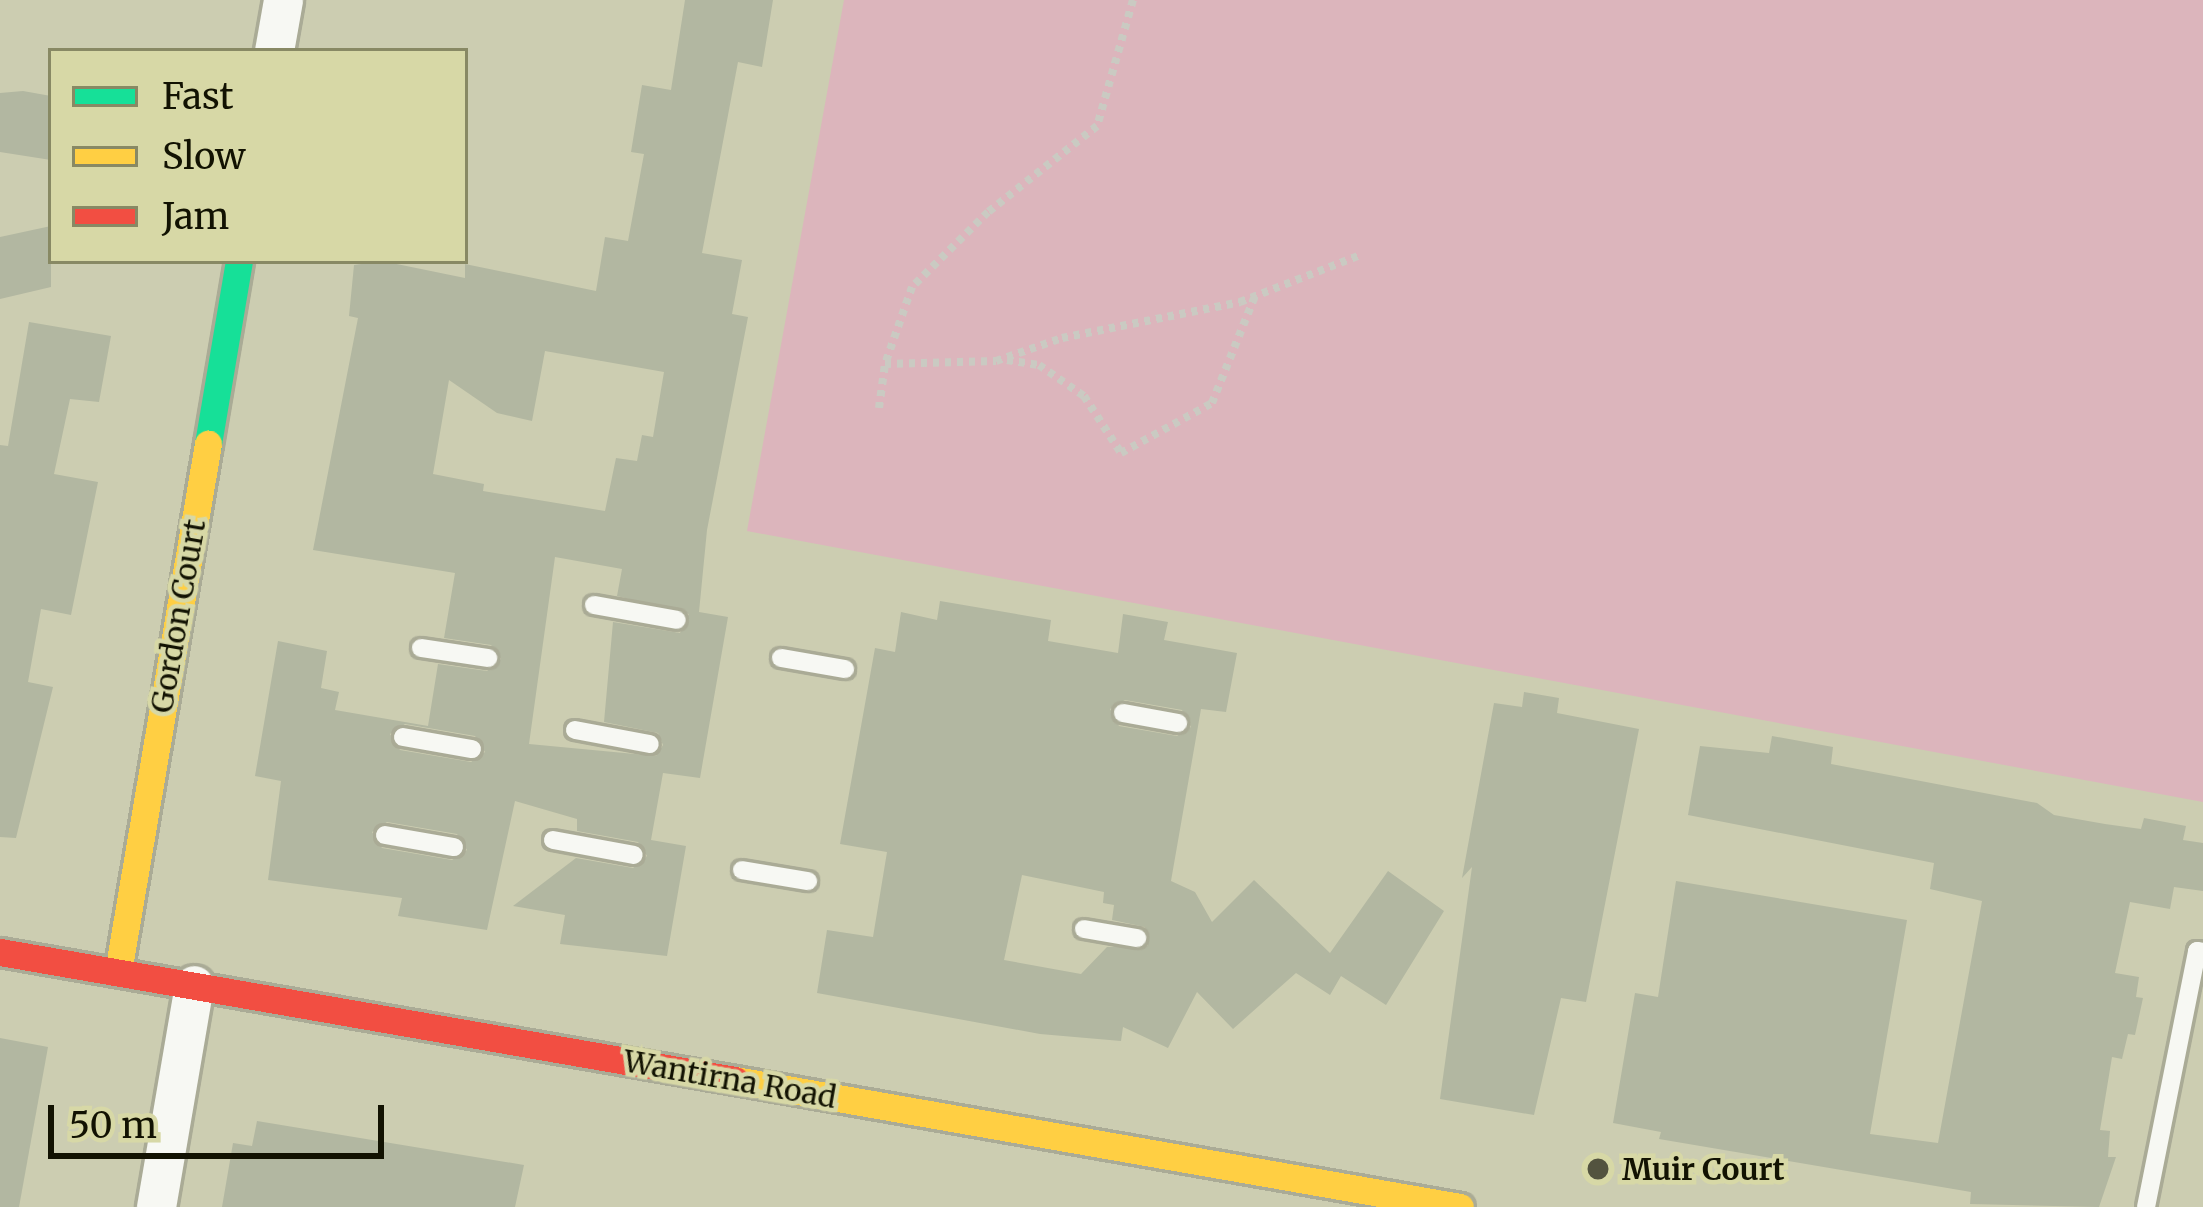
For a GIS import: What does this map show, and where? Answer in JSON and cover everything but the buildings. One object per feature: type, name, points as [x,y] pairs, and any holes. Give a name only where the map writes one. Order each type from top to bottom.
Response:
[{"type":"main road","name":"Gordon Court","points":[[118,972],[237,264]]},
{"type":"main road","name":"Wantirna Road","points":[[0,952],[1396,1201],[1460,1207]]},
{"type":"street","points":[[275,48],[283,0]]},
{"type":"street","points":[[156,1207],[194,985]]},
{"type":"lane","points":[[595,605],[676,620]]},
{"type":"lane","points":[[421,648],[488,658]]},
{"type":"lane","points":[[781,658],[845,669]]},
{"type":"lane","points":[[1123,713],[1178,723]]},
{"type":"lane","points":[[575,730],[650,744]]},
{"type":"lane","points":[[403,737],[472,749]]},
{"type":"lane","points":[[385,836],[454,847]]},
{"type":"lane","points":[[553,840],[634,855]]},
{"type":"lane","points":[[742,870],[808,881]]},
{"type":"lane","points":[[1084,929],[1137,938]]},
{"type":"lane","points":[[2146,1207],[2197,951],[2203,952]]},
{"type":"path","points":[[879,408],[885,364],[913,287],[988,212],[1097,126],[1133,0]]},
{"type":"path","points":[[885,364],[922,368],[1000,359],[1256,295],[1358,256]]},
{"type":"path","points":[[1000,359],[1039,365],[1065,382],[1104,421],[1121,453],[1212,403],[1256,295]]},
{"type":"shaded area","points":[[844,0],[2203,0],[2203,802],[747,531]]},
{"type":"traffic: fast","points":[[208,444],[238,264]]},
{"type":"traffic: slow","points":[[118,972],[208,444]]},
{"type":"traffic: slow","points":[[735,1080],[1460,1207]]},
{"type":"traffic: jam","points":[[0,952],[735,1080]]},
{"type":"place","name":"Muir Court","points":[[1598,1169]]}]
